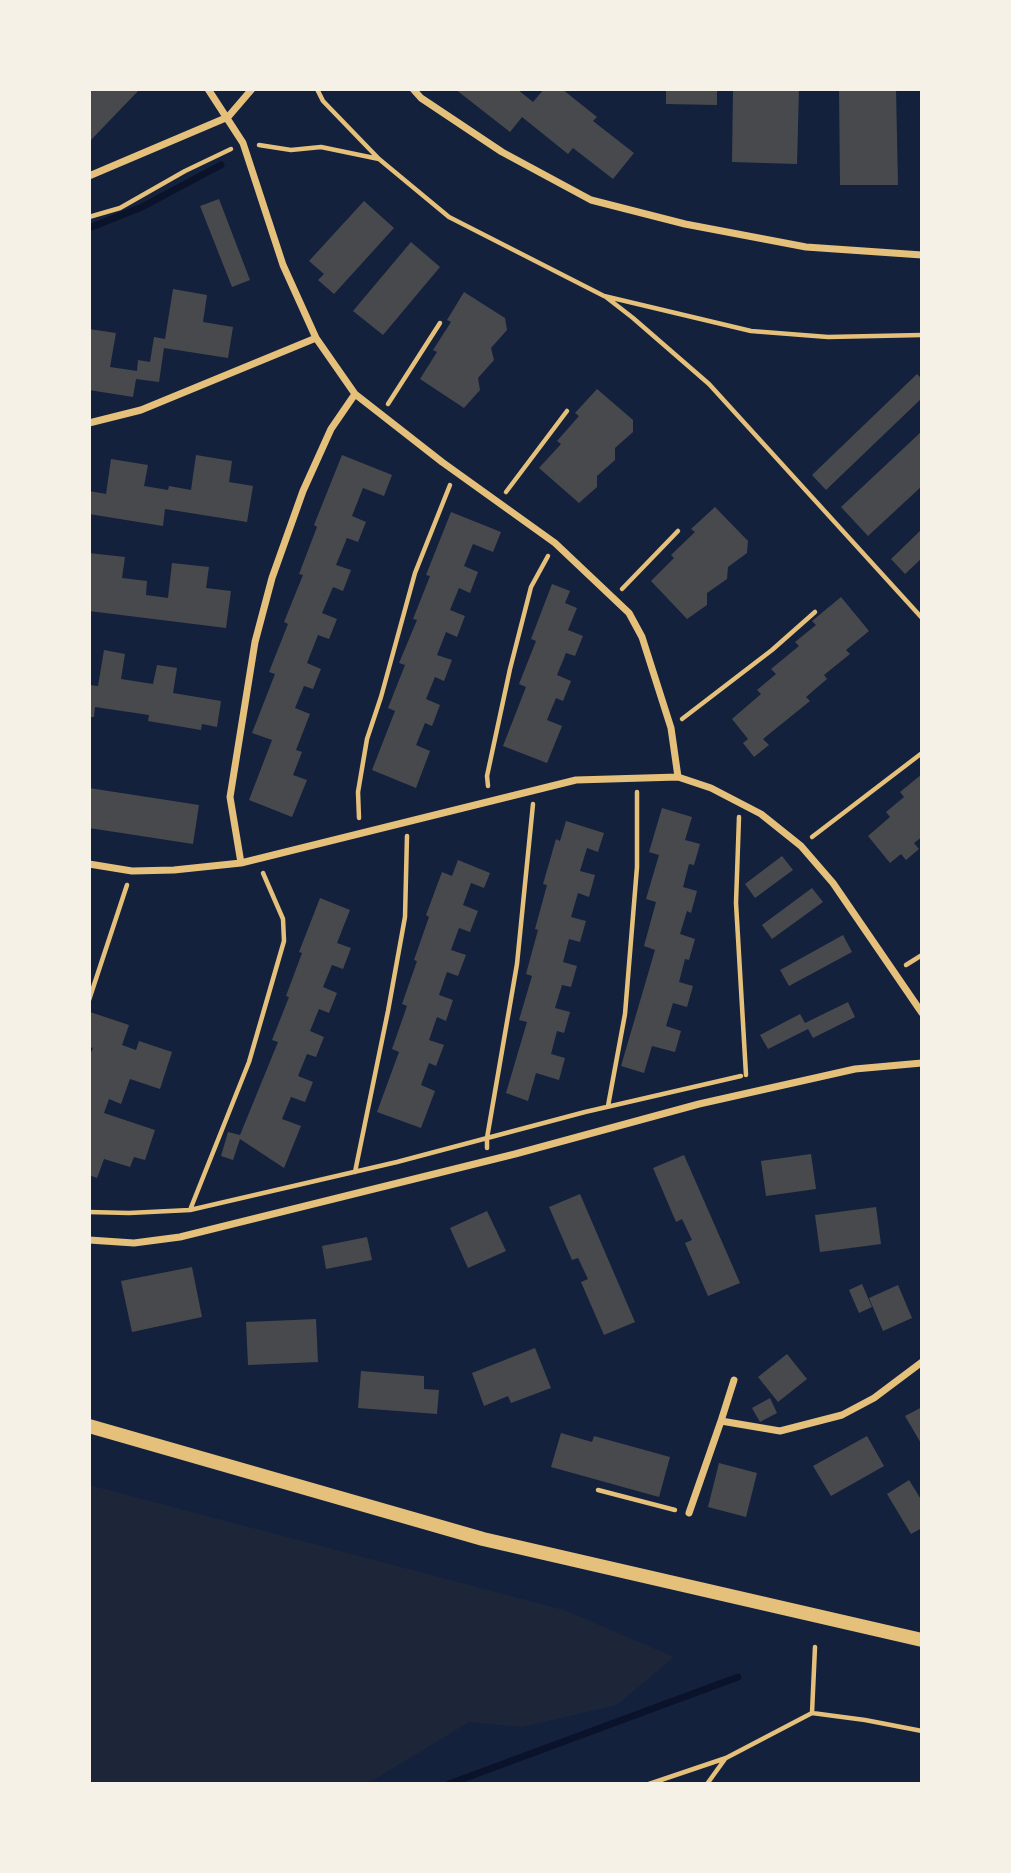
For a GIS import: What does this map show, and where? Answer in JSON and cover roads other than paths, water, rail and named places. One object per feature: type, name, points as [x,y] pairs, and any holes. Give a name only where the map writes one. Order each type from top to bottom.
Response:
[{"type":"main road","points":[[89,1426],[483,1539],[922,1640]]},
{"type":"street","points":[[208,89],[243,143],[283,265],[316,338],[355,394],[555,542],[629,613],[642,637],[671,729],[678,777]]},
{"type":"street","points":[[89,176],[228,117],[252,89]]},
{"type":"street","points":[[413,89],[421,98],[502,152],[591,200],[685,225],[806,247],[922,255]]},
{"type":"street","points":[[89,423],[141,410],[316,338]]},
{"type":"street","points":[[240,863],[230,797],[255,642],[272,578],[303,491],[331,429],[355,394]]},
{"type":"street","points":[[89,864],[132,871],[174,870],[240,863],[576,780],[678,777],[711,788],[761,814],[801,846],[833,883],[922,1013]]},
{"type":"street","points":[[89,1240],[134,1244],[180,1237],[488,1161],[699,1104],[855,1069],[922,1063]]},
{"type":"street","points":[[721,1420],[780,1431],[842,1415],[874,1398],[922,1362]]},
{"type":"street","points":[[690,1513],[734,1380]]},
{"type":"waterway","points":[[89,228],[142,207],[221,165]]},
{"type":"waterway","points":[[449,1784],[738,1677]]}]
